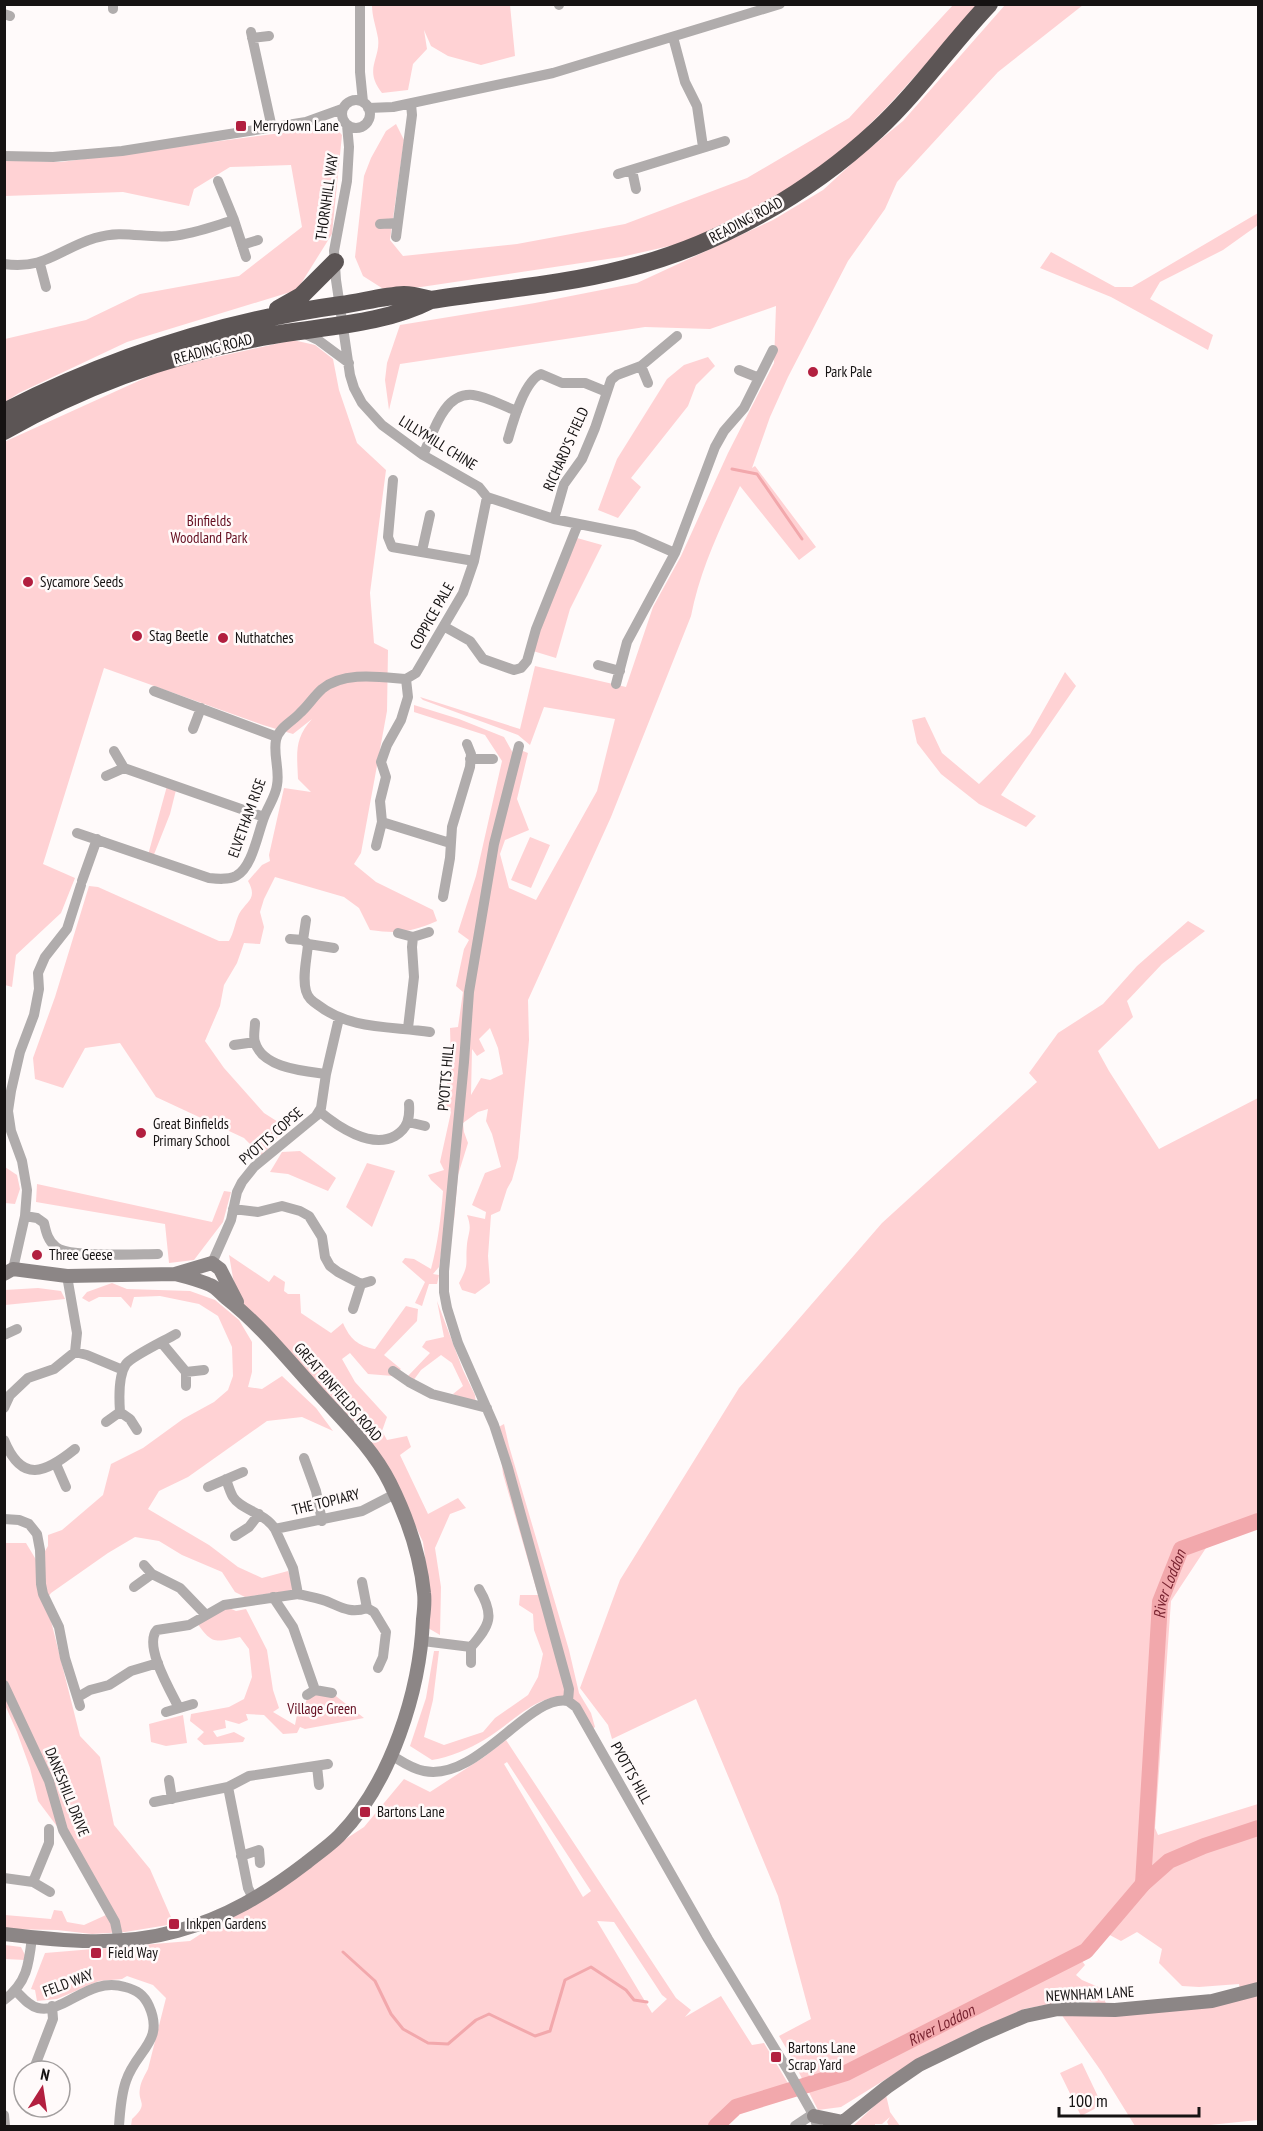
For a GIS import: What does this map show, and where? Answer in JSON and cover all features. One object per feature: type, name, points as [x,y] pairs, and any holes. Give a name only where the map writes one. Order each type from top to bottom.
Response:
[{"type":"highway","name":"READING ROAD","points":[[4,412],[122,359],[243,324],[306,310],[405,295],[431,300],[572,279],[623,270],[678,254],[761,214],[838,163],[878,129],[924,81],[989,4]]},
{"type":"highway","points":[[243,324],[295,300],[335,262]]},
{"type":"highway","name":"READING ROAD","points":[[4,431],[87,391],[140,371],[231,343],[400,312],[416,308],[431,300]]},
{"type":"highway","points":[[243,324],[272,326],[330,317],[343,324]]},
{"type":"street","name":"THORNHILL WAY","points":[[350,147],[366,114],[360,72],[360,4]]},
{"type":"street","points":[[345,114],[356,128],[366,114],[553,73],[780,4]]},
{"type":"street","points":[[269,36],[251,35],[272,128]]},
{"type":"street","points":[[673,37],[685,82],[697,106],[703,147]]},
{"type":"street","name":"THORNHILL WAY","points":[[343,324],[335,262],[335,241],[347,181],[350,147],[345,114],[360,72]]},
{"type":"street","points":[[4,156],[53,157],[98,154],[272,128],[345,114],[353,100],[366,114]]},
{"type":"street","points":[[396,237],[412,115],[411,104]]},
{"type":"street","points":[[618,174],[725,141]]},
{"type":"street","points":[[632,170],[636,189]]},
{"type":"street","points":[[218,181],[246,257]]},
{"type":"street","points":[[4,264],[18,266],[39,264],[81,243],[106,235],[117,233],[171,236],[234,220]]},
{"type":"street","points":[[380,224],[397,223]]},
{"type":"street","points":[[242,245],[258,240]]},
{"type":"street","points":[[39,264],[46,287]]},
{"type":"street","name":"LILLYMILL CHINE","points":[[343,324],[354,388],[371,415],[423,455],[479,487],[487,497],[554,519],[634,535],[675,553]]},
{"type":"street","points":[[299,331],[318,340],[349,363]]},
{"type":"street","name":"RICHARD'S FIELD","points":[[554,519],[564,484],[582,459],[611,380],[617,375],[641,366],[677,336]]},
{"type":"street","points":[[616,684],[627,642],[675,553],[715,447],[724,430],[744,408],[773,350]]},
{"type":"street","points":[[641,366],[648,383]]},
{"type":"street","points":[[739,370],[759,378]]},
{"type":"street","name":"RICHARD'S FIELD","points":[[508,439],[517,411],[531,382],[541,374],[562,383],[585,383],[607,392]]},
{"type":"street","points":[[423,455],[445,409],[459,396],[480,397],[517,411]]},
{"type":"street","points":[[393,480],[388,537],[392,547],[474,561]]},
{"type":"street","name":"COPPICE PALE","points":[[406,679],[417,673],[463,593],[474,561],[487,497]]},
{"type":"street","points":[[422,551],[430,514]]},
{"type":"street","points":[[445,627],[470,641],[483,659],[514,670],[521,668],[526,662],[542,611],[578,524]]},
{"type":"street","points":[[598,665],[620,671]]},
{"type":"street","points":[[154,691],[277,737],[322,689],[330,684],[351,678],[406,679],[408,697],[401,720],[381,762],[386,777],[380,801],[382,822],[376,846]]},
{"type":"street","points":[[193,729],[201,708]]},
{"type":"street","name":"ELVETHAM RISE","points":[[77,833],[209,878],[226,879],[237,876],[251,856],[277,788],[275,752],[277,737]]},
{"type":"street","points":[[443,897],[456,810],[465,788],[471,754],[467,744]]},
{"type":"street","name":"PYOTTS HILL","points":[[519,746],[494,844],[469,992],[444,1271],[447,1308],[458,1343],[487,1408],[508,1468],[569,1689],[568,1701],[576,1707],[708,1939],[815,2119]]},
{"type":"street","points":[[114,751],[124,768],[264,817]]},
{"type":"street","points":[[470,759],[493,759]]},
{"type":"street","points":[[106,776],[124,768]]},
{"type":"street","points":[[382,822],[450,843]]},
{"type":"street","points":[[9,1271],[25,1216],[27,1190],[22,1161],[11,1131],[8,1111],[11,1091],[20,1052],[33,1015],[39,988],[38,973],[45,957],[67,929],[97,839]]},
{"type":"street","points":[[306,920],[306,992],[310,1000],[339,1018],[374,1027],[408,1028],[430,1032]]},
{"type":"street","points":[[398,933],[413,937],[429,932]]},
{"type":"street","points":[[408,1028],[414,977],[413,937]]},
{"type":"street","points":[[290,939],[334,948]]},
{"type":"street","name":"PYOTTS COPSE","points":[[213,1267],[231,1220],[237,1192],[254,1167],[308,1125],[319,1112],[339,1018]]},
{"type":"street","points":[[255,1023],[255,1042],[264,1054],[280,1066],[326,1074]]},
{"type":"street","points":[[234,1045],[255,1042]]},
{"type":"street","points":[[409,1104],[408,1122],[425,1126]]},
{"type":"street","name":"PYOTTS COPSE","points":[[319,1112],[344,1128],[377,1140],[394,1136],[403,1130],[408,1122]]},
{"type":"street","points":[[233,1209],[258,1212],[282,1206],[309,1216],[322,1237],[325,1257],[330,1266],[338,1272],[366,1282],[353,1309]]},
{"type":"street","points":[[25,1216],[44,1222],[49,1240],[54,1246],[68,1253],[158,1254]]},
{"type":"street","points":[[213,1267],[220,1279],[206,1283],[199,1273],[213,1267]]},
{"type":"street","name":"GREAT BINFIELDS ROAD","points":[[4,1934],[87,1942],[119,1941],[174,1932],[220,1917],[254,1900],[289,1876],[338,1836],[360,1810],[391,1755],[405,1719],[416,1679],[423,1641],[425,1595],[411,1530],[379,1464],[354,1431],[241,1309],[213,1267],[175,1274],[67,1276],[9,1271]]},
{"type":"street","name":"GREAT BINFIELDS ROAD","points":[[175,1274],[206,1283],[241,1309]]},
{"type":"street","points":[[4,1407],[8,1393],[28,1378],[54,1369],[75,1352],[77,1333],[67,1276]]},
{"type":"street","points":[[4,1335],[17,1329]]},
{"type":"street","points":[[120,1412],[119,1397],[123,1370],[128,1362],[176,1334]]},
{"type":"street","points":[[161,1342],[186,1372],[186,1386]]},
{"type":"street","points":[[75,1352],[87,1354],[123,1370]]},
{"type":"street","points":[[186,1372],[204,1370]]},
{"type":"street","points":[[393,1371],[432,1394],[487,1408]]},
{"type":"street","points":[[106,1422],[120,1412]]},
{"type":"street","points":[[120,1412],[130,1419],[137,1430]]},
{"type":"street","points":[[5,1441],[12,1456],[21,1467],[31,1471],[56,1464],[75,1449]]},
{"type":"street","points":[[304,1458],[316,1491],[322,1521]]},
{"type":"street","points":[[56,1464],[66,1487]]},
{"type":"street","points":[[208,1487],[243,1472]]},
{"type":"street","points":[[225,1479],[233,1498],[270,1521],[275,1529]]},
{"type":"street","name":"THE TOPIARY","points":[[298,1594],[293,1568],[275,1529],[362,1511],[395,1494]]},
{"type":"street","points":[[235,1536],[249,1527],[259,1514]]},
{"type":"street","points":[[4,1519],[19,1520],[29,1524],[37,1534],[43,1594],[59,1627],[65,1658],[79,1701],[90,1690],[109,1685],[131,1671],[158,1663]]},
{"type":"street","points":[[144,1565],[153,1574],[180,1588],[206,1614]]},
{"type":"street","points":[[134,1587],[153,1574]]},
{"type":"street","points":[[362,1582],[367,1608]]},
{"type":"street","points":[[471,1663],[471,1647],[489,1624],[487,1602],[479,1589]]},
{"type":"street","points":[[179,1708],[158,1663],[153,1634],[157,1630],[189,1625],[224,1605],[298,1594],[325,1601],[348,1611],[367,1608],[374,1612],[386,1632],[383,1657],[378,1668]]},
{"type":"street","points":[[273,1597],[293,1627],[311,1693],[332,1693]]},
{"type":"street","points":[[423,1641],[471,1647]]},
{"type":"street","name":"DANESHILL DRIVE","points":[[4,1685],[49,1781],[63,1830],[115,1922],[119,1941]]},
{"type":"street","points":[[391,1755],[423,1771],[447,1772],[480,1753],[538,1710],[556,1702],[568,1701]]},
{"type":"street","points":[[166,1712],[193,1704]]},
{"type":"street","points":[[154,1802],[228,1786],[249,1776],[322,1765],[319,1785]]},
{"type":"street","points":[[169,1780],[172,1798]]},
{"type":"street","points":[[228,1786],[248,1888],[254,1900]]},
{"type":"street","points":[[33,1882],[49,1844],[49,1829]]},
{"type":"street","points":[[49,1844],[63,1837]]},
{"type":"street","points":[[241,1856],[260,1850],[260,1863]]},
{"type":"street","points":[[4,1878],[33,1882],[50,1892]]},
{"type":"street","name":"FELD WAY","points":[[32,1937],[26,1972],[23,1982],[16,1991],[34,2007],[52,2006],[99,1985],[119,1985],[141,1994],[146,1999],[155,2019],[154,2031],[126,2080],[119,2127]]},
{"type":"street","name":"NEWNHAM LANE","points":[[815,2119],[840,2124],[919,2065],[1025,2016],[1058,2009],[1115,2010],[1212,2001],[1258,1989]]},
{"type":"street","points":[[4,2000],[16,1991]]},
{"type":"street","points":[[38,2059],[53,2019],[52,2006]]},
{"type":"street","points":[[4,2115],[5,2127]]},
{"type":"street","points":[[795,2127],[815,2119]]},
{"type":"green space","points":[[372,5],[510,5],[515,56],[481,65],[448,56],[431,46],[424,30],[427,49],[413,64],[408,90],[382,93],[376,85],[373,71],[378,38]]},
{"type":"green space","points":[[953,5],[980,5],[887,107],[841,153],[769,202],[683,243],[621,257],[421,287],[385,290],[363,276],[355,257],[364,176],[386,131],[396,124],[404,140],[390,240],[403,256],[517,244],[625,224],[747,178],[849,118]]},
{"type":"green space","points":[[1005,5],[1083,5],[998,72],[897,182],[885,209],[848,261],[788,377],[770,417],[752,468],[755,466],[816,547],[799,560],[740,486],[711,550],[691,616],[611,817],[528,1000],[529,1040],[518,1158],[500,1211],[491,1215],[488,1256],[490,1283],[475,1294],[462,1290],[459,1283],[466,1264],[470,1227],[467,1215],[485,1219],[486,1212],[472,1205],[485,1173],[501,1167],[486,1121],[488,1109],[478,1112],[463,1123],[468,1143],[458,1175],[454,1220],[446,1219],[439,1267],[433,1274],[439,1275],[437,1284],[429,1284],[422,1306],[415,1303],[425,1282],[402,1262],[405,1258],[414,1259],[431,1269],[436,1250],[443,1191],[428,1175],[444,1170],[440,1162],[451,1112],[444,1102],[451,1060],[450,1028],[458,1027],[463,992],[456,986],[464,949],[469,940],[458,932],[476,876],[502,761],[485,735],[414,712],[414,705],[459,719],[504,737],[514,755],[523,751],[528,753],[517,799],[529,830],[505,840],[500,854],[509,888],[536,900],[597,791],[615,719],[544,707],[530,745],[518,735],[420,697],[520,729],[535,666],[626,687],[653,607],[681,556],[728,453],[774,363],[776,306],[710,329],[645,327],[400,364],[389,410],[385,380],[387,363],[400,325],[535,303],[637,283],[773,220],[823,190],[903,121]],"holes":[[[490,1028],[498,1048],[503,1074],[490,1080],[481,1078],[471,1095],[472,1049],[477,1056],[485,1051],[479,1039]]]},
{"type":"green space","points":[[334,126],[342,135],[332,234],[297,290],[127,342],[19,393],[5,402],[5,339],[86,320],[140,294],[239,276],[302,227],[291,165],[230,167],[194,189],[189,206],[123,192],[5,196],[5,160],[61,162]]},
{"type":"green space","points":[[1258,213],[1258,225],[1223,250],[1160,282],[1150,299],[1213,335],[1208,350],[1111,297],[1040,268],[1051,252],[1115,287],[1132,287]]},
{"type":"green space","name":"Binfields Woodland Park","points":[[293,340],[315,345],[333,359],[339,390],[357,443],[386,470],[370,593],[374,643],[388,650],[387,711],[361,853],[354,864],[376,882],[433,910],[437,921],[405,931],[370,930],[359,908],[344,897],[275,877],[260,912],[264,927],[260,944],[244,943],[237,963],[224,985],[220,1006],[205,1041],[224,1068],[264,1113],[286,1127],[262,1156],[244,1138],[156,1097],[120,1043],[85,1048],[63,1088],[35,1079],[33,1058],[55,997],[89,886],[98,887],[219,941],[229,941],[239,914],[252,896],[248,881],[262,865],[270,861],[269,855],[284,788],[311,792],[298,779],[297,754],[302,733],[312,719],[293,734],[104,668],[43,864],[75,878],[61,913],[16,955],[12,987],[5,985],[4,442],[167,368]]},
{"type":"green space","points":[[708,357],[715,366],[696,385],[688,406],[631,478],[641,487],[618,518],[598,510],[617,459],[667,379],[684,365]]},
{"type":"green space","points":[[577,538],[602,545],[570,609],[556,658],[533,651],[551,588]]},
{"type":"green space","points":[[1065,672],[1076,686],[1001,795],[1036,816],[1026,827],[979,804],[941,774],[917,743],[912,720],[925,717],[942,753],[979,784],[1030,734]]},
{"type":"green space","points":[[167,786],[176,790],[170,814],[153,857],[148,855]]},
{"type":"green space","points":[[530,837],[550,845],[531,888],[511,880]]},
{"type":"green space","points":[[1188,921],[1205,931],[1162,964],[1127,1001],[1133,1017],[1098,1051],[1159,1149],[1258,1098],[1258,1526],[1206,1548],[1171,1601],[1155,1828],[1158,1835],[1258,1804],[1258,2120],[1200,2126],[1135,2126],[1101,2071],[1061,2014],[1241,1996],[1239,1984],[1182,1986],[1159,1963],[1162,1949],[1137,1932],[1121,1941],[1106,1933],[1086,1951],[1082,1961],[1085,1965],[1076,1975],[1103,1989],[1100,1992],[1107,2005],[1088,2001],[1024,2009],[967,2034],[907,2066],[841,2107],[818,2110],[779,2036],[811,2019],[778,1896],[696,1699],[612,1739],[608,1725],[580,1688],[620,1580],[739,1388],[882,1223],[1037,1082],[1029,1073],[1058,1033],[1103,1004],[1137,966]]},
{"type":"green space","points":[[300,1151],[336,1178],[328,1191],[288,1174],[270,1172],[282,1152]]},
{"type":"green space","points":[[367,1163],[395,1171],[372,1227],[346,1207]]},
{"type":"green space","points":[[5,1167],[17,1175],[20,1189],[15,1204],[5,1203]]},
{"type":"green space","points":[[37,1184],[212,1222],[224,1191],[231,1192],[223,1222],[194,1260],[169,1263],[165,1224],[36,1202]]},
{"type":"green space","points":[[229,1255],[269,1282],[274,1275],[285,1282],[284,1291],[288,1294],[300,1294],[301,1313],[331,1333],[343,1323],[355,1341],[369,1348],[375,1349],[406,1306],[418,1309],[417,1321],[384,1355],[401,1369],[393,1376],[368,1374],[350,1353],[342,1359],[355,1382],[387,1417],[382,1431],[387,1440],[407,1436],[411,1447],[400,1455],[428,1514],[458,1498],[466,1508],[450,1514],[435,1548],[441,1587],[440,1635],[428,1628],[429,1588],[423,1542],[392,1475],[241,1303]]},
{"type":"green space","points":[[112,1283],[127,1289],[190,1291],[215,1300],[239,1320],[252,1342],[252,1372],[248,1387],[262,1389],[282,1376],[316,1408],[333,1431],[302,1417],[267,1421],[188,1477],[159,1491],[148,1509],[209,1545],[238,1567],[262,1578],[288,1571],[295,1590],[245,1597],[235,1592],[222,1572],[182,1555],[159,1541],[135,1537],[51,1593],[43,1604],[51,1621],[80,1736],[100,1757],[114,1825],[150,1869],[174,1924],[125,1932],[92,1934],[57,1930],[5,1929],[4,1897],[6,1898],[5,1915],[51,1919],[54,1910],[62,1911],[67,1922],[84,1925],[106,1915],[62,1833],[38,1801],[30,1768],[5,1705],[5,1543],[26,1543],[38,1563],[48,1546],[48,1535],[62,1530],[103,1495],[111,1464],[143,1448],[183,1419],[214,1402],[228,1390],[233,1376],[232,1347],[218,1316],[199,1304],[160,1296],[134,1297],[131,1308],[121,1297],[99,1297],[89,1302],[82,1298],[87,1292]]},
{"type":"green space","points":[[38,1288],[61,1291],[65,1299],[5,1305],[5,1290]]},
{"type":"green space","points":[[437,1301],[475,1395],[476,1404],[453,1394],[463,1386],[452,1363],[441,1355],[421,1370],[413,1381],[407,1377],[430,1353],[422,1347],[426,1341],[444,1337]]},
{"type":"green space","points":[[504,1424],[569,1650],[579,1693],[591,1713],[595,1727],[591,1730],[567,1697],[556,1697],[534,1705],[472,1746],[452,1755],[432,1760],[410,1746],[426,1698],[434,1651],[439,1651],[433,1700],[424,1737],[444,1745],[483,1732],[495,1718],[528,1695],[538,1677],[543,1654],[534,1630],[533,1614],[519,1605],[520,1595],[538,1595],[503,1474],[497,1428]]},
{"type":"green space","name":"Village Green","points":[[227,1607],[236,1611],[246,1609],[267,1650],[273,1690],[279,1708],[273,1712],[295,1725],[298,1709],[306,1702],[306,1695],[332,1693],[364,1718],[305,1729],[300,1727],[297,1733],[283,1734],[264,1715],[246,1714],[248,1720],[239,1724],[225,1720],[226,1728],[213,1731],[217,1737],[234,1732],[245,1738],[243,1742],[204,1745],[197,1739],[204,1732],[190,1721],[191,1714],[229,1707],[244,1699],[252,1677],[249,1649],[240,1637],[212,1639],[194,1619]]},
{"type":"green space","points":[[183,1715],[187,1743],[166,1746],[151,1742],[149,1724]]},
{"type":"green space","points":[[506,1740],[676,1998],[691,2010],[685,2017],[721,1996],[752,2045],[764,2043],[789,2085],[733,2104],[710,2126],[131,2126],[132,2119],[142,2106],[141,2085],[148,2069],[166,1998],[153,1985],[127,1976],[122,1979],[99,1981],[57,1999],[37,2001],[35,1990],[31,1989],[45,1953],[190,1941],[364,1827],[404,1779],[430,1792]],"holes":[[[507,1762],[591,1891],[583,1897],[504,1764]],[[597,1921],[614,1922],[662,1995],[667,1999],[652,2013]]]},
{"type":"green space","points":[[5,1945],[21,1947],[25,1960],[5,1959]]},
{"type":"green space","points":[[1082,2063],[1102,2105],[1081,2116],[1060,2073]]},
{"type":"green space","points":[[886,2095],[890,2112],[900,2126],[889,2126],[887,2122],[890,2117],[882,2124],[875,2124],[875,2126],[853,2126]]},
{"type":"waterway","points":[[732,469],[757,474],[802,539]]},
{"type":"waterway","name":"River Loddon","points":[[1143,1884],[1160,1602],[1181,1549],[1258,1521]]},
{"type":"waterway","name":"River Loddon","points":[[716,2126],[736,2107],[846,2073],[1086,1951],[1143,1884],[1169,1861],[1204,1846],[1258,1828]]},
{"type":"waterway","points":[[343,1952],[375,1981],[391,2014],[403,2029],[428,2043],[448,2044],[476,2020],[489,2014],[535,2036],[550,2031],[565,1980],[591,1967],[626,1990],[634,2000],[647,2002]]},
{"type":"place","name":"Merrydown Lane","points":[[241,126]]},
{"type":"place","name":"Park Pale","points":[[813,372]]},
{"type":"place","name":"Sycamore Seeds","points":[[28,582]]},
{"type":"place","name":"Stag Beetle","points":[[137,636]]},
{"type":"place","name":"Nuthatches","points":[[223,638]]},
{"type":"place","name":"Great Binfields Primary School","points":[[141,1133]]},
{"type":"place","name":"Three Geese","points":[[37,1255]]},
{"type":"place","name":"Bartons Lane","points":[[365,1812]]},
{"type":"place","name":"Inkpen Gardens","points":[[174,1924]]},
{"type":"place","name":"Field Way","points":[[96,1953]]},
{"type":"place","name":"Bartons Lane Scrap Yard","points":[[776,2057]]}]
